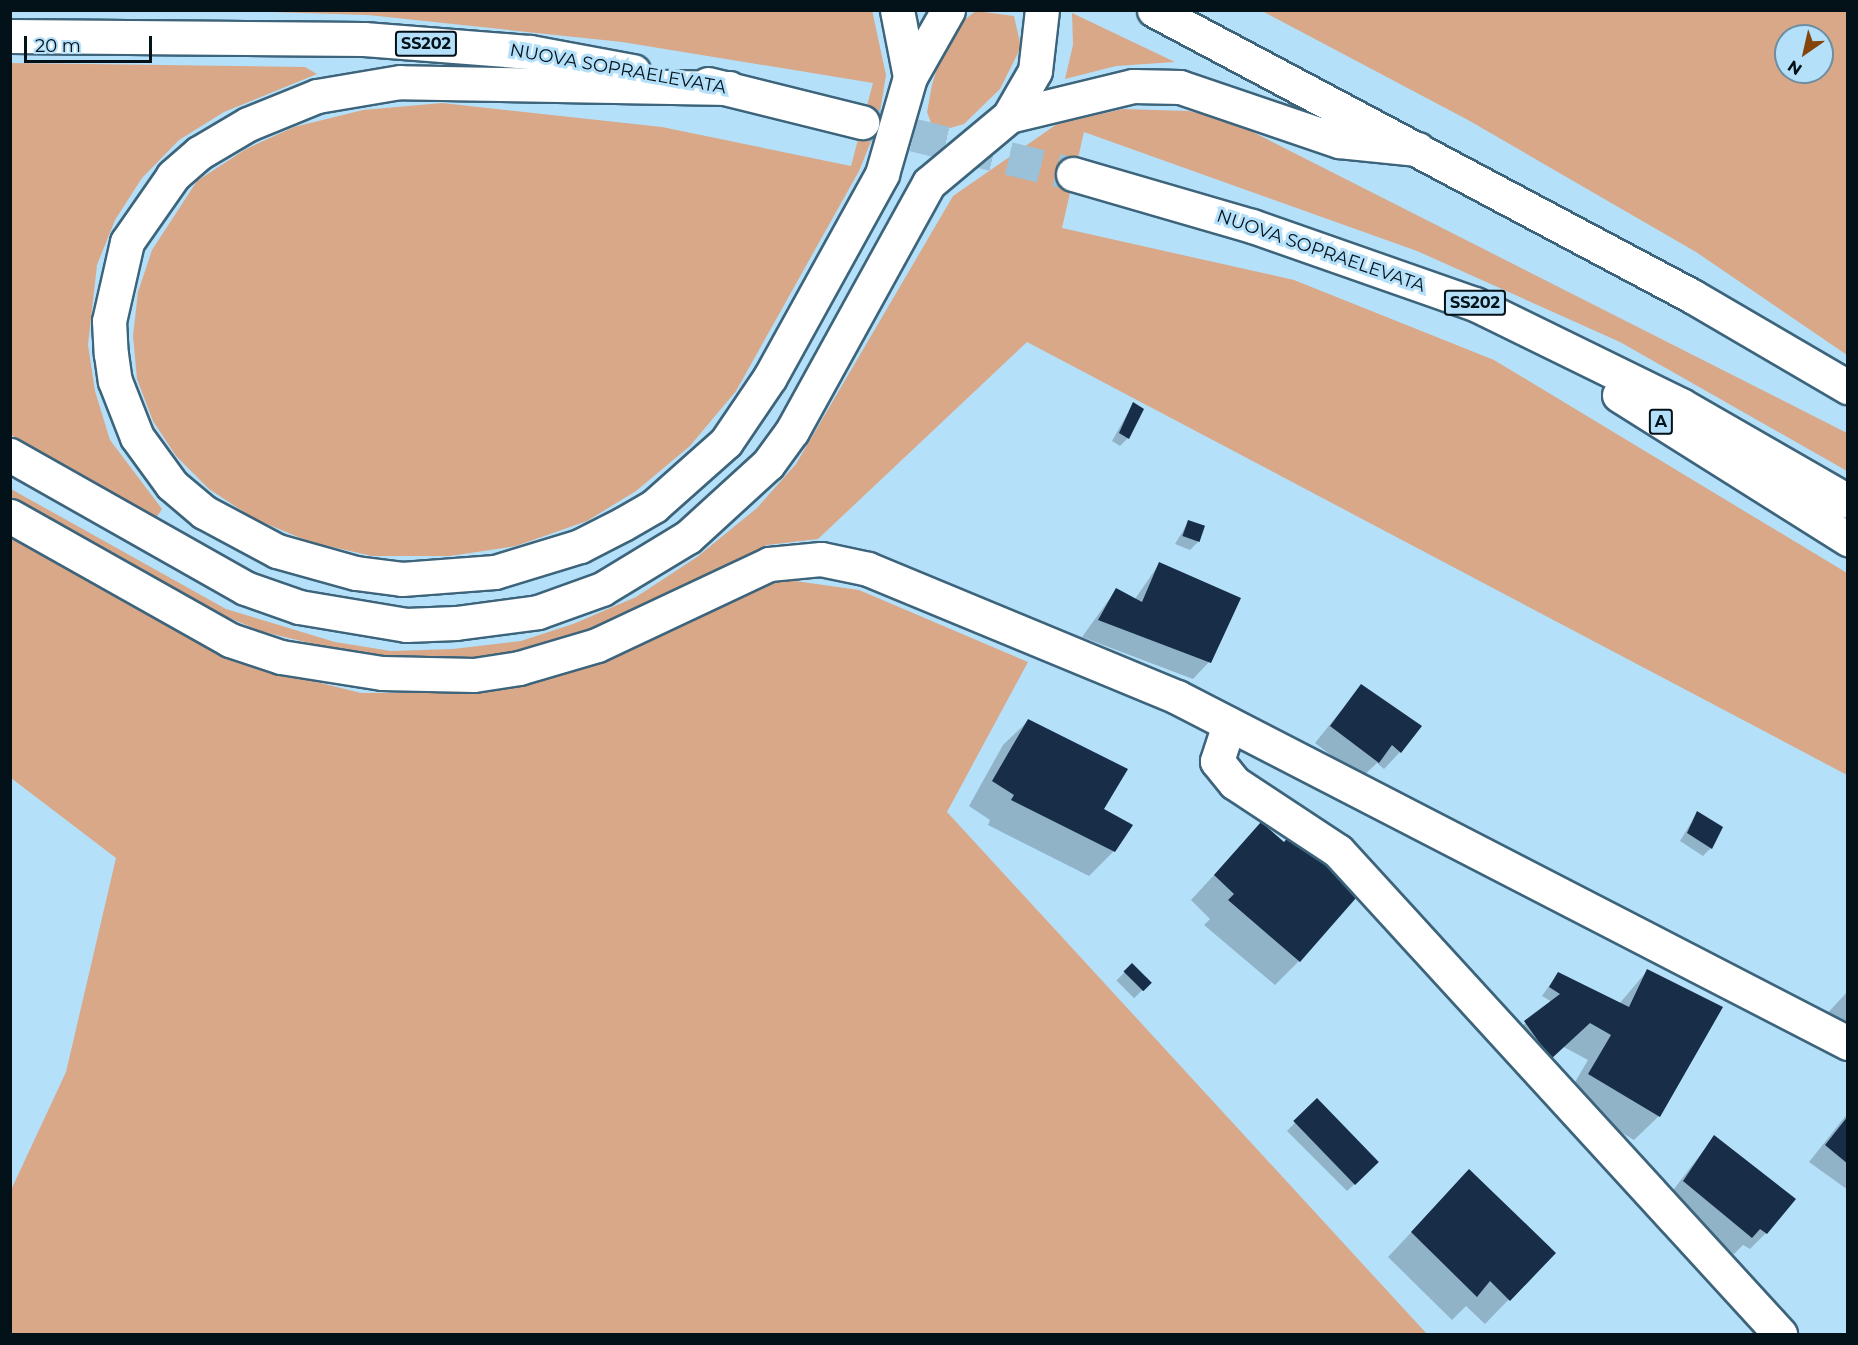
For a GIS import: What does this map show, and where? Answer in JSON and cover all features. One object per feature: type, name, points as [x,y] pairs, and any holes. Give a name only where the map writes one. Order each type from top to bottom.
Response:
[{"type":"main road","points":[[897,10],[910,77]]},
{"type":"main road","points":[[729,88],[400,82],[317,96],[248,124],[173,176],[127,242],[110,321],[111,354],[115,381],[137,437],[172,485],[204,512],[277,551],[324,566],[402,579],[495,572],[580,546],[654,506],[726,442],[770,377],[882,174],[910,77],[948,10]]},
{"type":"main road","points":[[10,455],[245,588],[299,608],[406,625],[538,612],[602,589],[656,560],[742,492],[792,431],[929,183],[1009,116],[1035,71],[1042,10]]},
{"type":"main road","points":[[1154,10],[1692,296],[1848,387]]},
{"type":"main road","name":"NUOVA SOPRAELEVATA","points":[[10,36],[364,39],[530,52],[729,88],[862,122]]},
{"type":"main road","points":[[1009,116],[1122,88],[1180,87],[1338,141],[1418,149]]},
{"type":"main road","name":"NUOVA SOPRAELEVATA","points":[[1073,174],[1252,226],[1475,304],[1681,405],[1848,501]]},
{"type":"main road","name":"A","points":[[1475,304],[1848,539]]},
{"type":"main road","points":[[10,516],[230,640],[281,657],[382,673],[474,675],[519,668],[597,645],[769,564],[836,560],[1096,661],[1228,724],[1848,1043]]},
{"type":"main road","points":[[1228,724],[1217,761],[1235,783],[1338,851],[1780,1335]]},
{"type":"shaded area","points":[[872,10],[886,75],[878,124],[859,171],[736,391],[690,446],[636,491],[587,521],[516,546],[450,556],[372,556],[310,542],[253,518],[209,489],[176,456],[153,421],[137,379],[133,336],[138,292],[152,250],[197,181],[246,149],[294,127],[363,110],[442,103],[662,127],[851,166],[873,83],[622,42],[368,15],[242,11]]},
{"type":"shaded area","points":[[976,11],[1014,16],[1021,47],[1000,89],[964,124],[943,130],[931,123],[927,112],[932,85],[942,51],[960,23]]},
{"type":"shaded area","points":[[1262,11],[1847,11],[1847,355],[1696,252],[1468,120]]},
{"type":"shaded area","points":[[1072,13],[1175,62],[1116,66],[1065,79],[1073,45]]},
{"type":"shaded area","points":[[11,63],[305,67],[317,74],[224,112],[179,140],[142,178],[115,220],[97,265],[88,345],[95,391],[110,440],[162,509],[156,518],[11,435]]},
{"type":"shaded area","points":[[1123,109],[1189,111],[1233,122],[1847,433],[1847,471],[1620,342],[1417,251],[1084,132],[1062,228],[1294,280],[1494,360],[1847,573],[1847,775],[1027,342],[818,539],[767,545],[600,630],[490,660],[359,655],[260,631],[206,608],[11,500],[11,489],[226,609],[335,642],[391,651],[453,649],[521,641],[573,624],[636,597],[697,557],[757,508],[796,464],[953,196],[1057,124]]},
{"type":"shaded area","points":[[10,533],[268,670],[361,693],[488,692],[568,673],[757,583],[792,576],[795,581],[859,590],[1028,662],[947,812],[1427,1334],[11,1334],[11,1190],[66,1072],[116,858],[11,778]]},
{"type":"building","points":[[1133,402],[1144,409],[1129,439],[1119,433]]},
{"type":"building","points":[[1188,520],[1205,526],[1199,542],[1182,536]]},
{"type":"building","points":[[1159,562],[1241,598],[1211,663],[1098,620],[1116,588],[1142,602]]},
{"type":"building","points":[[1361,684],[1422,726],[1401,753],[1392,745],[1379,763],[1330,726]]},
{"type":"building","points":[[1028,719],[1128,769],[1104,809],[1133,825],[1115,852],[1011,800],[1014,795],[992,781]]},
{"type":"building","points":[[1697,811],[1723,827],[1712,849],[1687,833]]},
{"type":"building","points":[[1261,822],[1284,842],[1295,829],[1363,890],[1300,962],[1228,900],[1234,894],[1214,875]]},
{"type":"building","points":[[1132,963],[1152,983],[1143,991],[1124,971]]},
{"type":"building","points":[[1647,969],[1723,1007],[1660,1117],[1588,1074],[1611,1035],[1590,1023],[1551,1059],[1524,1021],[1560,994],[1549,987],[1558,972],[1629,1007]]},
{"type":"building","points":[[1317,1098],[1379,1162],[1355,1185],[1293,1121]]},
{"type":"building","points":[[1848,1116],[1848,1164],[1825,1145]]},
{"type":"building","points":[[1714,1135],[1796,1199],[1767,1234],[1760,1229],[1752,1238],[1683,1181]]},
{"type":"building","points":[[1469,1169],[1556,1253],[1510,1301],[1490,1281],[1477,1297],[1411,1232]]},
{"type":"tunnel","points":[[866,123],[1073,174]]}]
